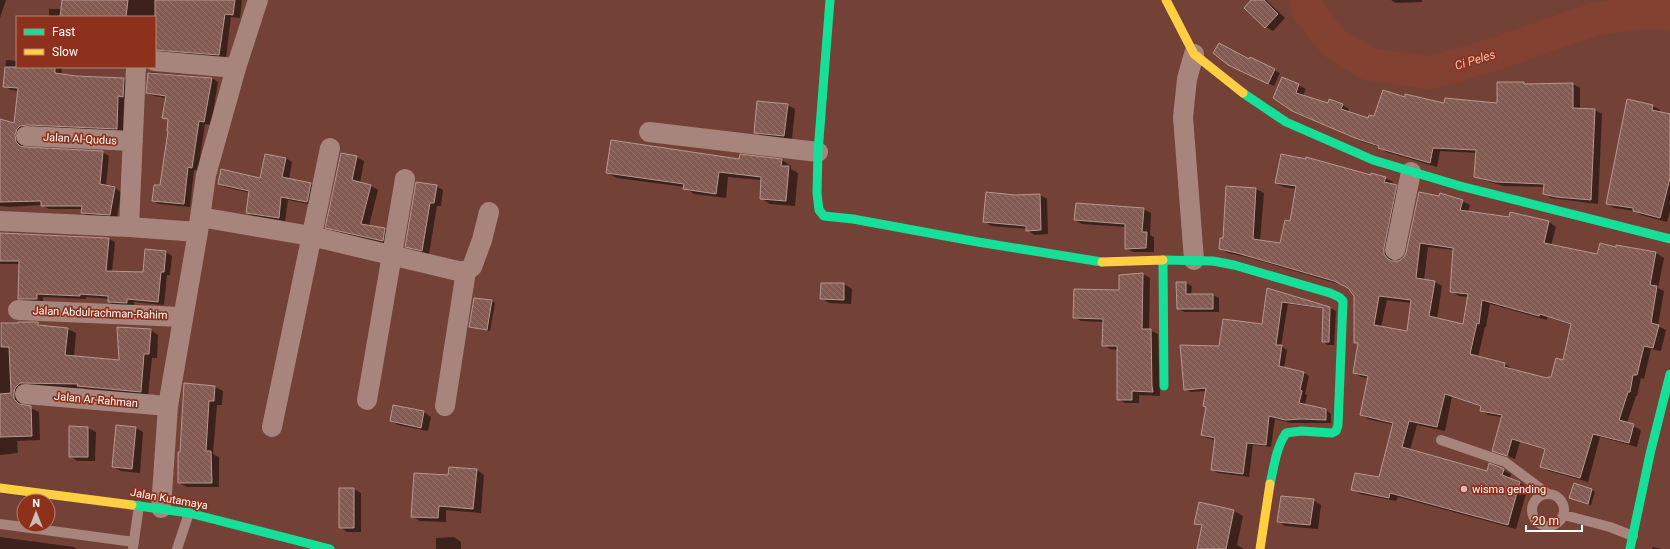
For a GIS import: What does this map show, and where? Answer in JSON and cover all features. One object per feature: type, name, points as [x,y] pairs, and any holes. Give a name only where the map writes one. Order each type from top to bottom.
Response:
[{"type":"street","points":[[161,508],[168,406],[182,317],[199,225],[206,175],[236,68],[258,0]]},
{"type":"street","points":[[830,0],[818,152],[817,193],[819,210],[824,216],[853,219],[1098,262],[1163,260],[1213,261],[1234,265],[1330,293],[1339,297],[1343,302],[1338,426],[1336,431],[1332,433],[1290,432],[1282,437],[1270,482],[1260,549]]},
{"type":"street","points":[[1166,0],[1194,54],[1242,92],[1286,122],[1373,160],[1411,172],[1460,186],[1670,239]]},
{"type":"street","points":[[1194,54],[1186,79],[1183,117],[1194,260]]},
{"type":"street","points":[[156,61],[236,68]]},
{"type":"street","points":[[129,227],[136,68]]},
{"type":"street","points":[[649,132],[818,152]]},
{"type":"street","name":"Jalan Al-Qudus","points":[[26,136],[133,141]]},
{"type":"street","points":[[272,427],[330,148]]},
{"type":"street","points":[[1395,250],[1411,172]]},
{"type":"street","points":[[367,400],[405,179]]},
{"type":"street","points":[[0,221],[129,227],[199,225],[311,236],[391,256],[458,271],[466,271],[472,267],[482,240],[489,212]]},
{"type":"street","points":[[1163,260],[1164,386]]},
{"type":"street","points":[[445,406],[466,271]]},
{"type":"street","name":"Jalan Abdulrachman-Rahim","points":[[18,310],[182,317]]},
{"type":"street","points":[[1630,549],[1650,454],[1670,374]]},
{"type":"street","name":"Jalan Ar-Rahman","points":[[24,394],[168,406]]},
{"type":"street","name":"Jalan Kutamaya","points":[[0,488],[161,508],[189,513],[330,549]]},
{"type":"lane","points":[[1441,440],[1501,460],[1509,464],[1548,494],[1559,498],[1564,509],[1564,515],[1561,520],[1551,527],[1539,524],[1534,520],[1531,508],[1533,503],[1542,495],[1548,494]]},
{"type":"lane","points":[[0,524],[133,546],[139,506]]},
{"type":"lane","points":[[177,549],[189,513]]},
{"type":"lane","points":[[1564,515],[1610,527],[1633,536]]},
{"type":"building","points":[[62,0],[128,0],[126,16],[60,16]]},
{"type":"building","points":[[155,0],[235,0],[233,15],[225,14],[219,55],[156,50]]},
{"type":"building","points":[[1251,0],[1264,0],[1278,14],[1265,28],[1244,8]]},
{"type":"building","points":[[1219,43],[1249,59],[1250,57],[1275,69],[1268,84],[1228,65],[1213,53]]},
{"type":"building","points":[[5,67],[55,68],[55,73],[76,76],[124,78],[123,97],[118,96],[117,129],[27,125],[20,126],[15,135],[16,142],[20,146],[25,147],[103,151],[100,184],[115,187],[110,215],[81,213],[82,206],[41,206],[41,201],[0,202],[0,119],[14,123],[18,88],[3,87]]},
{"type":"building","points":[[148,73],[212,78],[204,122],[199,121],[192,168],[188,167],[184,204],[152,201],[154,185],[160,185],[168,131],[168,119],[162,118],[166,96],[146,93]]},
{"type":"building","points":[[1282,77],[1299,84],[1296,93],[1328,103],[1329,99],[1343,104],[1341,109],[1368,118],[1369,115],[1374,116],[1383,90],[1405,97],[1405,94],[1444,103],[1445,98],[1497,103],[1497,82],[1524,82],[1524,84],[1573,83],[1573,108],[1595,109],[1591,200],[1556,197],[1543,194],[1544,184],[1496,182],[1474,177],[1476,150],[1433,148],[1430,163],[1378,148],[1379,146],[1355,138],[1292,111],[1273,98]]},
{"type":"building","points":[[1627,99],[1653,105],[1652,110],[1670,114],[1670,178],[1660,218],[1633,211],[1633,208],[1606,204]]},
{"type":"building","points":[[757,101],[788,104],[784,136],[754,133]]},
{"type":"building","points":[[611,140],[739,159],[740,154],[782,159],[781,166],[789,166],[786,201],[760,199],[761,177],[719,172],[716,194],[683,189],[684,184],[606,173]]},
{"type":"building","points":[[341,153],[357,156],[352,180],[371,185],[361,224],[385,228],[383,241],[325,228]]},
{"type":"building","points":[[265,154],[286,158],[282,177],[311,183],[307,202],[281,197],[279,218],[246,213],[249,191],[218,184],[221,169],[260,178]]},
{"type":"building","points":[[1281,154],[1306,159],[1306,157],[1371,175],[1371,173],[1386,177],[1384,182],[1397,185],[1384,248],[1384,254],[1392,261],[1399,261],[1406,253],[1419,192],[1439,196],[1440,193],[1463,200],[1460,210],[1509,217],[1510,212],[1549,221],[1544,243],[1597,254],[1600,243],[1616,247],[1616,245],[1656,252],[1650,285],[1657,286],[1651,323],[1659,325],[1653,348],[1644,346],[1637,375],[1633,375],[1630,392],[1628,392],[1619,420],[1634,424],[1629,443],[1593,434],[1580,478],[1540,467],[1545,449],[1512,439],[1507,456],[1492,451],[1502,415],[1480,411],[1481,406],[1445,394],[1437,427],[1409,421],[1402,447],[1487,471],[1489,463],[1504,469],[1502,475],[1520,482],[1508,525],[1390,493],[1389,498],[1351,490],[1355,473],[1379,477],[1393,423],[1360,415],[1368,376],[1353,373],[1358,343],[1354,343],[1354,296],[1348,288],[1334,281],[1219,249],[1220,238],[1223,238],[1226,186],[1256,188],[1253,239],[1280,243],[1285,220],[1290,221],[1296,186],[1275,183]],"holes":[[[1420,243],[1453,248],[1450,292],[1468,294],[1463,324],[1429,316],[1435,281],[1416,278]],[[1379,296],[1411,300],[1407,331],[1374,325]],[[1482,300],[1539,316],[1540,314],[1571,324],[1563,360],[1556,358],[1551,377],[1547,378],[1504,367],[1505,363],[1470,354],[1477,323],[1479,324]]]},
{"type":"building","points":[[416,182],[437,185],[434,203],[430,203],[422,251],[405,247]]},
{"type":"building","points":[[986,192],[1015,195],[1040,194],[1041,230],[1026,231],[1026,226],[983,222]]},
{"type":"building","points":[[1076,203],[1144,208],[1142,232],[1147,232],[1146,248],[1125,249],[1125,224],[1074,220]]},
{"type":"building","points":[[0,233],[109,238],[106,271],[143,272],[145,249],[166,251],[164,272],[161,272],[158,302],[127,299],[127,303],[108,302],[108,296],[80,294],[80,296],[37,294],[37,299],[18,299],[19,261],[0,261]]},
{"type":"building","points":[[1143,273],[1142,329],[1151,329],[1153,392],[1132,391],[1132,400],[1117,400],[1117,346],[1102,346],[1103,319],[1073,318],[1074,289],[1119,290],[1119,275]]},
{"type":"building","points":[[1176,282],[1186,282],[1186,294],[1213,294],[1213,309],[1177,309]]},
{"type":"building","points":[[821,283],[844,283],[844,300],[820,299]]},
{"type":"building","points":[[1267,288],[1330,307],[1329,342],[1322,342],[1323,308],[1282,302],[1276,345],[1282,345],[1279,366],[1304,372],[1299,403],[1326,409],[1326,420],[1285,420],[1269,416],[1266,445],[1247,443],[1243,474],[1211,470],[1215,438],[1201,435],[1206,407],[1203,406],[1206,388],[1184,390],[1180,345],[1219,346],[1223,319],[1262,324]]},
{"type":"building","points":[[474,298],[492,300],[487,330],[469,327]]},
{"type":"building","points":[[38,322],[38,325],[68,328],[65,355],[119,360],[117,327],[151,329],[149,354],[144,354],[141,392],[77,386],[78,384],[20,383],[15,388],[14,399],[19,404],[31,406],[32,436],[0,437],[0,394],[11,393],[9,347],[1,347],[1,323]]},
{"type":"building","points":[[184,383],[215,386],[214,401],[209,401],[206,451],[211,451],[212,483],[178,483],[178,452],[180,452]]},
{"type":"building","points":[[393,405],[424,411],[421,428],[390,421]]},
{"type":"building","points":[[116,425],[136,427],[132,469],[112,467]]},
{"type":"building","points":[[69,426],[88,427],[88,457],[69,457]]},
{"type":"building","points":[[449,467],[477,469],[473,509],[439,506],[438,518],[411,517],[414,473],[448,475]]},
{"type":"building","points":[[1574,483],[1592,489],[1588,504],[1569,498]]},
{"type":"building","points":[[339,488],[354,488],[354,528],[339,528]]},
{"type":"building","points":[[1281,496],[1314,499],[1310,525],[1277,522]]},
{"type":"building","points":[[1199,502],[1234,510],[1226,549],[1197,549],[1202,525],[1194,524]]},
{"type":"waterway","name":"Ci Peles","points":[[1305,0],[1309,12],[1334,43],[1369,64],[1430,73],[1495,54],[1595,19],[1643,13],[1670,14]]},
{"type":"traffic: fast","points":[[830,0],[818,152],[817,193],[819,210],[824,216],[853,219],[978,242],[1102,262]]},
{"type":"traffic: fast","points":[[1243,93],[1286,122],[1373,160],[1460,186],[1670,239]]},
{"type":"traffic: fast","points":[[1164,386],[1163,260],[1213,261],[1234,265],[1330,293],[1339,297],[1343,301],[1338,425],[1336,431],[1332,433],[1301,431],[1286,433],[1278,451],[1270,484]]},
{"type":"traffic: fast","points":[[1630,549],[1650,454],[1670,374]]},
{"type":"traffic: fast","points":[[132,505],[189,513],[330,549]]},
{"type":"traffic: slow","points":[[1166,0],[1194,54],[1243,93]]},
{"type":"traffic: slow","points":[[1102,262],[1163,260]]},
{"type":"traffic: slow","points":[[1260,549],[1270,484]]},
{"type":"traffic: slow","points":[[0,488],[132,505]]},
{"type":"place","name":"wisma gending","points":[[1464,489]]}]
